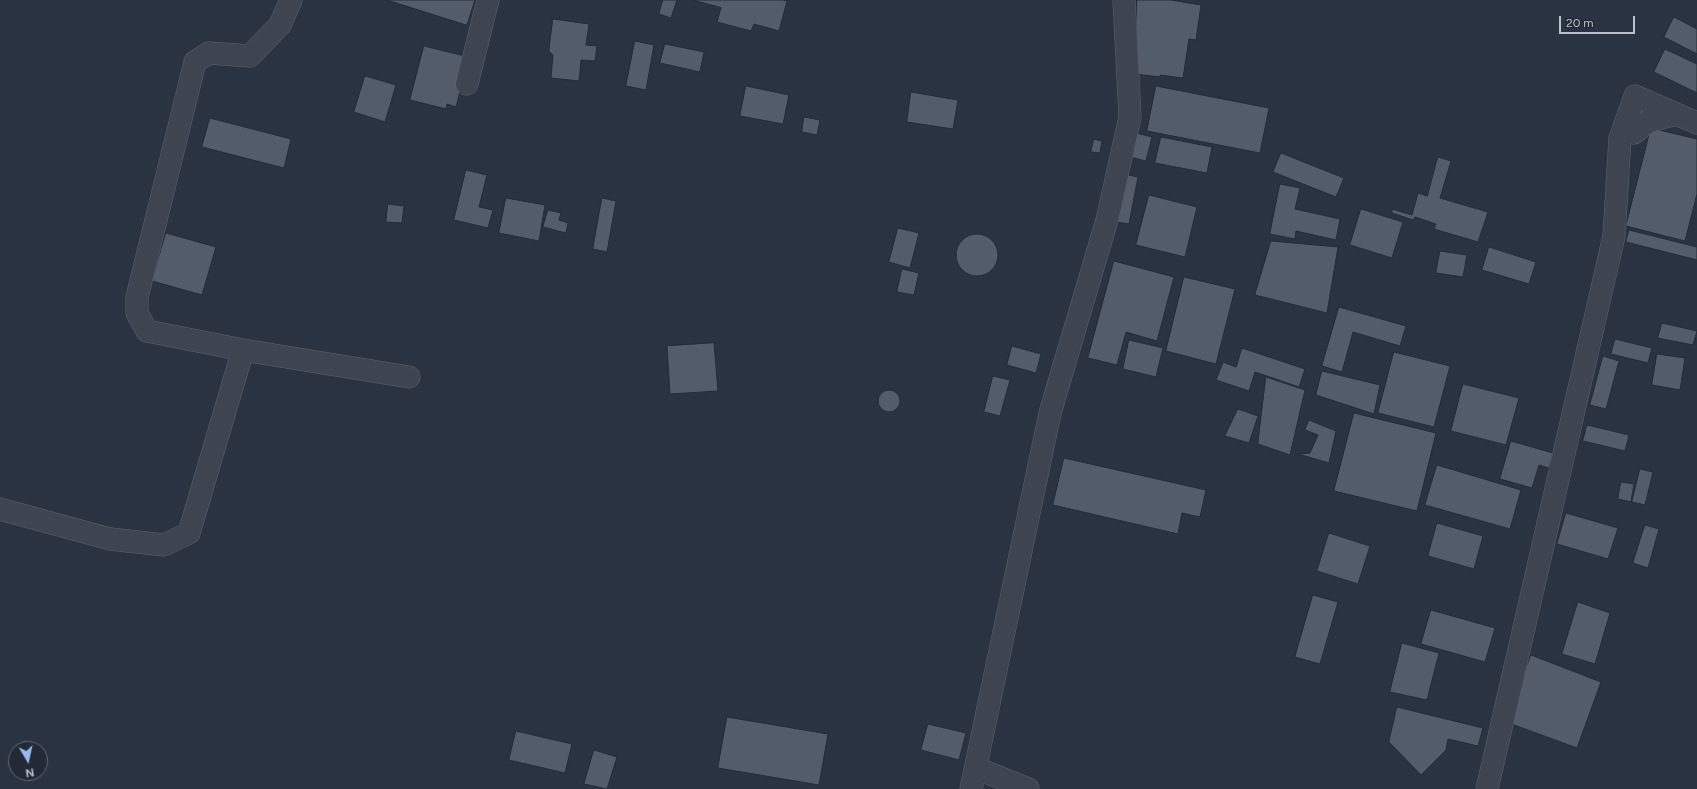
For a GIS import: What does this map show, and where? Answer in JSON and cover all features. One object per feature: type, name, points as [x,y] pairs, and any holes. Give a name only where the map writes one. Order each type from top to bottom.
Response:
[{"type":"street","points":[[291,0],[280,25],[250,56],[209,53],[195,62],[137,297],[137,313],[147,331],[243,350],[409,377]]},
{"type":"street","points":[[467,84],[488,0]]},
{"type":"street","points":[[971,789],[1050,414],[1107,220],[1130,117],[1124,0]]},
{"type":"street","points":[[1487,789],[1614,236],[1620,138],[1635,96],[1697,123]]},
{"type":"street","points":[[1634,133],[1649,121],[1676,114]]},
{"type":"street","points":[[0,509],[110,539],[164,545],[189,533],[243,350]]},
{"type":"street","points":[[976,768],[1028,789]]},
{"type":"building","points":[[387,0],[475,0],[467,25]]},
{"type":"building","points":[[663,0],[677,0],[671,18],[659,14]]},
{"type":"building","points":[[693,0],[787,1],[779,31],[754,24],[751,31],[717,22],[721,8]]},
{"type":"building","points":[[1137,0],[1171,0],[1201,5],[1196,40],[1189,39],[1183,78],[1135,74]]},
{"type":"building","points":[[1674,17],[1697,29],[1697,54],[1664,37]]},
{"type":"building","points":[[553,19],[589,24],[586,45],[597,46],[595,61],[581,60],[579,81],[551,78],[553,55],[549,51]]},
{"type":"building","points":[[635,41],[654,45],[646,90],[626,86]]},
{"type":"building","points":[[665,44],[704,52],[700,72],[660,63]]},
{"type":"building","points":[[424,46],[469,57],[456,107],[447,104],[446,109],[410,100]]},
{"type":"building","points":[[1665,49],[1697,64],[1697,93],[1654,72]]},
{"type":"building","points":[[365,76],[396,85],[385,122],[354,112]]},
{"type":"building","points":[[746,86],[789,95],[783,124],[740,116]]},
{"type":"building","points":[[1156,86],[1269,108],[1260,153],[1147,131]]},
{"type":"building","points":[[911,92],[958,100],[953,129],[907,122]]},
{"type":"building","points":[[804,117],[820,120],[817,135],[802,132]]},
{"type":"building","points":[[210,118],[291,139],[284,168],[202,147]]},
{"type":"building","points":[[1651,128],[1697,139],[1697,194],[1685,241],[1626,226]]},
{"type":"building","points":[[1136,133],[1152,137],[1146,161],[1130,157]]},
{"type":"building","points":[[1161,137],[1212,147],[1207,173],[1155,163]]},
{"type":"building","points":[[1094,139],[1102,141],[1100,153],[1091,152]]},
{"type":"building","points":[[1281,153],[1344,178],[1336,197],[1273,172]]},
{"type":"building","points":[[1438,157],[1451,161],[1440,198],[1488,212],[1478,242],[1434,229],[1436,224],[1415,217],[1413,220],[1392,213],[1392,209],[1412,215],[1418,193],[1427,196]]},
{"type":"building","points":[[466,170],[487,175],[479,207],[493,210],[488,228],[454,220]]},
{"type":"building","points":[[1119,173],[1138,177],[1129,224],[1111,221]]},
{"type":"building","points":[[1280,184],[1300,188],[1295,209],[1340,219],[1336,240],[1296,231],[1295,239],[1270,234]]},
{"type":"building","points":[[1149,195],[1197,207],[1185,257],[1136,245]]},
{"type":"building","points":[[506,198],[545,205],[539,241],[499,233]]},
{"type":"building","points":[[602,198],[616,201],[607,252],[593,249]]},
{"type":"building","points":[[388,204],[404,206],[402,223],[386,222]]},
{"type":"building","points":[[1361,209],[1403,222],[1392,258],[1350,245]]},
{"type":"building","points":[[548,210],[561,213],[559,220],[568,223],[566,233],[543,227]]},
{"type":"building","points":[[898,228],[919,233],[910,268],[889,262]]},
{"type":"building","points":[[1629,230],[1697,247],[1697,260],[1626,242]]},
{"type":"building","points":[[166,233],[216,247],[202,295],[152,281]]},
{"type":"building","points":[[973,234],[981,234],[992,240],[998,251],[998,259],[992,270],[981,276],[973,276],[962,270],[956,259],[956,251],[962,240]]},
{"type":"building","points":[[1271,241],[1338,247],[1327,313],[1255,295]]},
{"type":"building","points":[[1489,247],[1536,262],[1529,284],[1482,270]]},
{"type":"building","points":[[1440,251],[1467,255],[1463,277],[1436,273]]},
{"type":"building","points":[[1114,261],[1174,277],[1157,341],[1126,332],[1117,365],[1088,358]]},
{"type":"building","points":[[902,269],[919,273],[914,295],[897,292]]},
{"type":"building","points":[[1184,277],[1235,289],[1216,364],[1166,351]]},
{"type":"building","points":[[1339,307],[1406,326],[1400,346],[1353,332],[1342,372],[1322,366]]},
{"type":"building","points":[[1662,323],[1697,331],[1693,345],[1658,338]]},
{"type":"building","points":[[1615,339],[1652,348],[1648,363],[1611,354]]},
{"type":"building","points":[[1129,340],[1163,348],[1156,377],[1123,369]]},
{"type":"building","points":[[714,343],[718,391],[670,394],[667,346]]},
{"type":"building","points":[[1012,346],[1041,354],[1036,373],[1007,365]]},
{"type":"building","points":[[1242,348],[1305,369],[1299,387],[1255,372],[1249,391],[1216,380],[1223,362],[1236,367]]},
{"type":"building","points":[[1394,352],[1450,366],[1434,427],[1378,413]]},
{"type":"building","points":[[1657,354],[1685,358],[1680,390],[1652,385]]},
{"type":"building","points":[[1603,356],[1619,361],[1606,409],[1590,405]]},
{"type":"building","points":[[1322,371],[1380,385],[1374,414],[1316,395]]},
{"type":"building","points":[[993,376],[1010,380],[1000,416],[984,412]]},
{"type":"building","points":[[1266,377],[1305,390],[1290,455],[1258,444]]},
{"type":"building","points":[[1463,384],[1519,398],[1506,445],[1451,431]]},
{"type":"building","points":[[889,390],[897,393],[900,401],[897,409],[889,412],[881,409],[878,401],[881,393]]},
{"type":"building","points":[[1238,409],[1258,416],[1249,443],[1225,436]]},
{"type":"building","points":[[1354,413],[1436,433],[1417,511],[1334,491]]},
{"type":"building","points":[[1309,420],[1336,431],[1329,463],[1298,454],[1310,453],[1318,435],[1305,430]]},
{"type":"building","points":[[1587,425],[1629,435],[1625,451],[1583,441]]},
{"type":"building","points":[[1511,441],[1553,453],[1549,468],[1539,465],[1532,488],[1500,479]]},
{"type":"building","points":[[1064,458],[1206,490],[1200,517],[1182,513],[1178,534],[1053,505]]},
{"type":"building","points":[[1437,465],[1521,490],[1510,529],[1425,505]]},
{"type":"building","points":[[1640,469],[1653,472],[1645,505],[1632,502]]},
{"type":"building","points":[[1621,482],[1634,484],[1631,502],[1618,499]]},
{"type":"building","points":[[1566,513],[1618,528],[1608,559],[1557,544]]},
{"type":"building","points":[[1437,523],[1483,536],[1474,569],[1428,556]]},
{"type":"building","points":[[1645,525],[1659,529],[1648,568],[1633,563]]},
{"type":"building","points":[[1329,533],[1370,546],[1358,584],[1317,571]]},
{"type":"building","points":[[1313,595],[1338,602],[1320,664],[1295,657]]},
{"type":"building","points":[[1578,602],[1610,613],[1595,664],[1562,654]]},
{"type":"building","points":[[1431,610],[1495,628],[1485,662],[1421,644]]},
{"type":"building","points":[[1402,643],[1439,653],[1427,700],[1390,692]]},
{"type":"building","points":[[1531,655],[1601,682],[1577,748],[1506,722]]},
{"type":"building","points":[[1397,707],[1483,728],[1478,746],[1448,739],[1446,750],[1421,775],[1389,742]]},
{"type":"building","points":[[727,717],[828,734],[819,785],[718,768]]},
{"type":"building","points":[[928,724],[966,733],[959,760],[921,750]]},
{"type":"building","points":[[516,731],[572,744],[565,773],[509,760]]},
{"type":"building","points":[[594,750],[617,757],[607,789],[584,784]]}]
